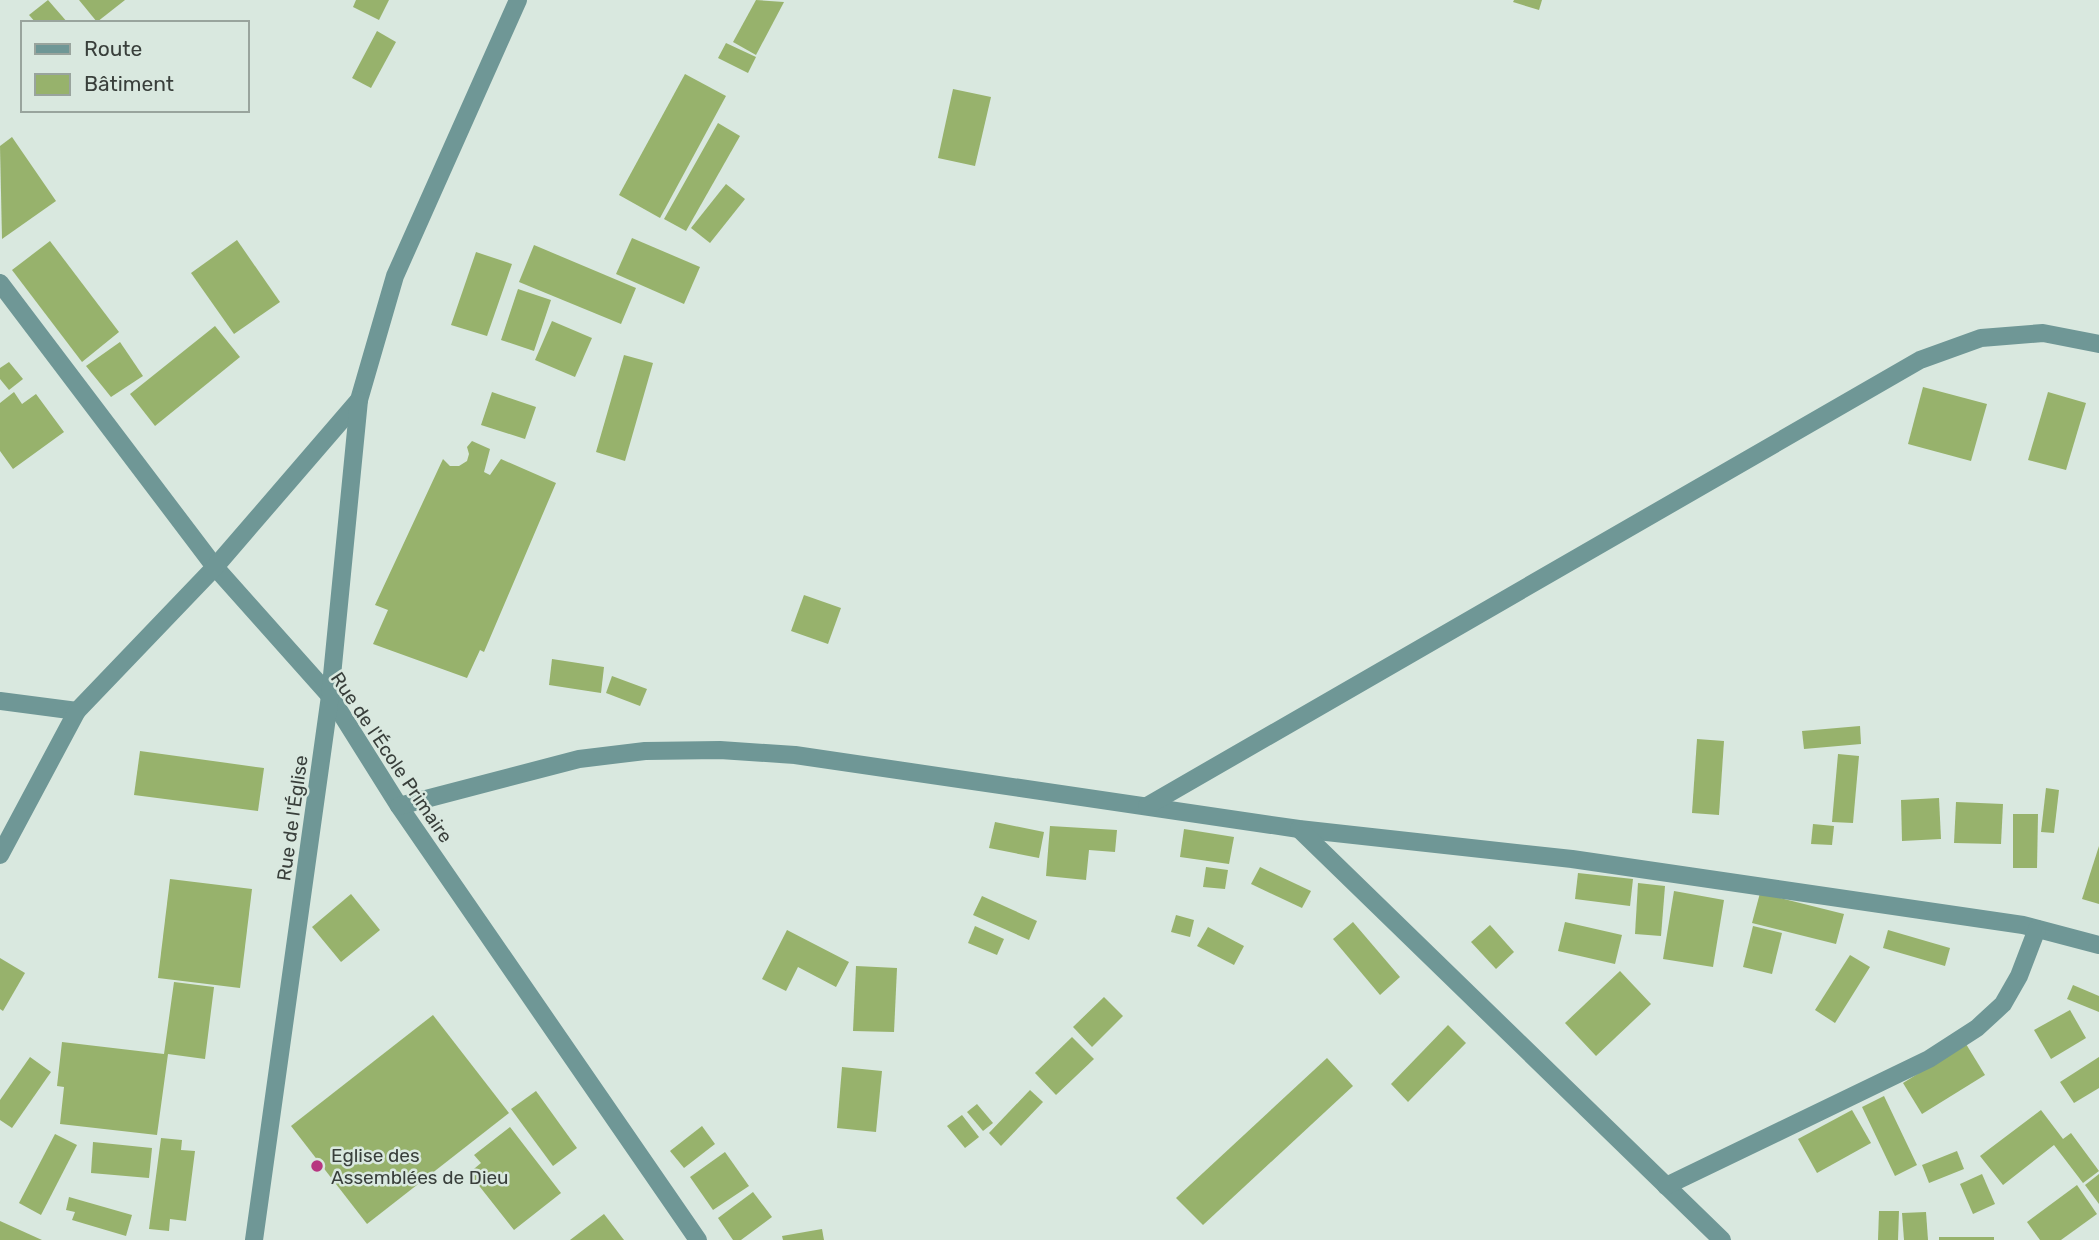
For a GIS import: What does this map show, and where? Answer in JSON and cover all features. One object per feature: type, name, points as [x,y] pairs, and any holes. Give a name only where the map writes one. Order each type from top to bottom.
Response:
[{"type":"street","points":[[0,855],[77,710],[215,567],[359,400],[395,276],[518,0]]},
{"type":"street","name":"Rue de l'École Primaire","points":[[0,283],[215,567],[330,696],[399,806],[698,1240]]},
{"type":"street","points":[[1147,806],[1920,360],[1981,338],[2043,333],[2099,344]]},
{"type":"street","name":"Rue de l'Église","points":[[254,1240],[330,696],[359,400]]},
{"type":"street","points":[[0,701],[77,710]]},
{"type":"street","points":[[399,806],[579,759],[645,751],[720,750],[795,755],[1299,829],[1572,859],[2023,925],[2099,945]]},
{"type":"street","points":[[1299,829],[1722,1240]]},
{"type":"street","points":[[1667,1186],[1929,1059],[1977,1028],[2003,1004],[2019,976],[2038,929]]},
{"type":"building","points":[[48,0],[66,21],[34,21],[29,15]]},
{"type":"building","points":[[79,0],[125,0],[98,21]]},
{"type":"building","points":[[356,0],[389,0],[379,20],[353,7]]},
{"type":"building","points":[[756,0],[784,2],[756,55],[733,42]]},
{"type":"building","points":[[1542,0],[1539,10],[1513,2]]},
{"type":"building","points":[[377,31],[396,42],[371,88],[352,78]]},
{"type":"building","points":[[726,43],[756,57],[748,73],[718,58]]},
{"type":"building","points":[[685,74],[726,96],[660,218],[619,195]]},
{"type":"building","points":[[953,89],[991,97],[975,166],[938,158]]},
{"type":"building","points":[[718,123],[740,136],[686,231],[664,219]]},
{"type":"building","points":[[12,137],[56,201],[2,239],[0,146]]},
{"type":"building","points":[[726,184],[745,199],[710,243],[691,228]]},
{"type":"building","points":[[632,238],[700,267],[684,304],[616,274]]},
{"type":"building","points":[[237,240],[280,302],[234,334],[191,273]]},
{"type":"building","points":[[50,241],[119,332],[82,362],[12,270]]},
{"type":"building","points":[[534,245],[636,288],[621,324],[519,282]]},
{"type":"building","points":[[476,252],[512,264],[487,336],[451,325]]},
{"type":"building","points":[[518,289],[551,300],[534,351],[501,340]]},
{"type":"building","points":[[552,321],[592,338],[575,377],[535,360]]},
{"type":"building","points":[[215,326],[240,357],[155,426],[130,394]]},
{"type":"building","points":[[120,342],[143,376],[111,397],[86,366]]},
{"type":"building","points":[[624,355],[653,363],[625,461],[596,452]]},
{"type":"building","points":[[9,362],[23,379],[9,390],[0,379],[0,368]]},
{"type":"building","points":[[1923,387],[1987,404],[1971,461],[1908,444]]},
{"type":"building","points":[[14,392],[22,404],[36,394],[64,432],[13,469],[0,451],[0,403]]},
{"type":"building","points":[[492,392],[536,407],[525,439],[481,425]]},
{"type":"building","points":[[2048,392],[2086,403],[2066,470],[2028,460]]},
{"type":"building","points":[[472,441],[490,449],[484,472],[490,475],[501,459],[556,483],[484,652],[480,650],[467,678],[373,644],[388,610],[375,605],[443,459],[450,466],[459,466],[467,461],[467,447]]},
{"type":"building","points":[[804,595],[841,608],[828,644],[791,631]]},
{"type":"building","points":[[552,659],[604,667],[601,693],[549,685]]},
{"type":"building","points":[[612,676],[647,689],[640,706],[606,693]]},
{"type":"building","points":[[1860,726],[1861,744],[1804,749],[1802,731]]},
{"type":"building","points":[[1697,739],[1724,741],[1719,815],[1692,813]]},
{"type":"building","points":[[140,751],[264,768],[258,811],[134,795]]},
{"type":"building","points":[[1838,754],[1859,756],[1853,823],[1832,822]]},
{"type":"building","points":[[2046,788],[2059,790],[2054,833],[2041,832]]},
{"type":"building","points":[[1939,798],[1941,839],[1902,841],[1901,800]]},
{"type":"building","points":[[1956,802],[2003,804],[2001,844],[1954,843]]},
{"type":"building","points":[[2013,814],[2038,814],[2037,868],[2013,868]]},
{"type":"building","points":[[995,822],[1044,832],[1039,858],[989,848]]},
{"type":"building","points":[[1813,824],[1834,826],[1832,845],[1811,844]]},
{"type":"building","points":[[1050,826],[1117,830],[1115,852],[1089,850],[1086,880],[1046,876]]},
{"type":"building","points":[[1184,829],[1234,837],[1229,864],[1180,857]]},
{"type":"building","points":[[2099,846],[2099,904],[2082,899]]},
{"type":"building","points":[[1206,867],[1228,870],[1225,889],[1203,887]]},
{"type":"building","points":[[1260,867],[1311,891],[1302,908],[1251,884]]},
{"type":"building","points":[[1578,873],[1633,879],[1630,906],[1575,899]]},
{"type":"building","points":[[170,879],[252,889],[240,988],[158,978]]},
{"type":"building","points":[[1638,883],[1665,886],[1661,936],[1635,934]]},
{"type":"building","points":[[1674,891],[1724,900],[1713,967],[1663,959]]},
{"type":"building","points":[[1760,893],[1844,914],[1836,944],[1752,923]]},
{"type":"building","points":[[351,894],[380,930],[341,962],[312,927]]},
{"type":"building","points":[[982,896],[1037,921],[1029,940],[973,915]]},
{"type":"building","points":[[1176,915],[1194,920],[1190,937],[1171,932]]},
{"type":"building","points":[[1353,922],[1400,977],[1380,995],[1333,939]]},
{"type":"building","points":[[1565,922],[1622,935],[1615,964],[1558,951]]},
{"type":"building","points":[[1490,925],[1514,952],[1496,969],[1471,942]]},
{"type":"building","points":[[975,926],[1004,939],[997,955],[968,943]]},
{"type":"building","points":[[1753,926],[1782,933],[1772,974],[1743,967]]},
{"type":"building","points":[[1208,927],[1244,946],[1234,965],[1197,946]]},
{"type":"building","points":[[787,930],[849,962],[836,987],[798,967],[786,991],[762,979]]},
{"type":"building","points":[[1888,930],[1950,948],[1945,966],[1883,948]]},
{"type":"building","points":[[1850,955],[1870,967],[1835,1023],[1815,1010]]},
{"type":"building","points":[[0,958],[25,973],[3,1011],[0,1009]]},
{"type":"building","points":[[856,966],[897,968],[894,1032],[853,1031]]},
{"type":"building","points":[[1620,971],[1651,1004],[1596,1056],[1565,1023]]},
{"type":"building","points":[[174,982],[214,987],[205,1059],[168,1054],[157,1135],[60,1124],[64,1087],[57,1086],[62,1042],[164,1054]]},
{"type":"building","points":[[2073,985],[2099,996],[2099,1012],[2067,999]]},
{"type":"building","points":[[1104,997],[1123,1016],[1092,1047],[1073,1027]]},
{"type":"building","points":[[2070,1010],[2086,1038],[2051,1059],[2034,1030]]},
{"type":"building","points":[[433,1015],[509,1113],[367,1224],[291,1126]]},
{"type":"building","points":[[1448,1025],[1466,1043],[1408,1102],[1391,1084]]},
{"type":"building","points":[[1072,1037],[1094,1059],[1056,1095],[1035,1073]]},
{"type":"building","points":[[1966,1044],[1985,1075],[1922,1114],[1903,1083]]},
{"type":"building","points":[[30,1057],[51,1072],[12,1128],[0,1120],[0,1100]]},
{"type":"building","points":[[2099,1057],[2099,1088],[2074,1103],[2060,1082]]},
{"type":"building","points":[[1327,1058],[1353,1086],[1203,1225],[1176,1198]]},
{"type":"building","points":[[842,1067],[882,1071],[876,1132],[837,1128]]},
{"type":"building","points":[[1030,1090],[1043,1102],[1001,1146],[989,1133]]},
{"type":"building","points":[[536,1091],[577,1148],[553,1166],[511,1109]]},
{"type":"building","points":[[1884,1096],[1917,1165],[1895,1176],[1862,1107]]},
{"type":"building","points":[[977,1104],[993,1123],[983,1131],[967,1112]]},
{"type":"building","points":[[1852,1110],[1871,1143],[1817,1173],[1798,1139]]},
{"type":"building","points":[[2041,1110],[2063,1139],[2071,1133],[2099,1171],[2083,1183],[2054,1145],[2003,1185],[1980,1156]]},
{"type":"building","points":[[962,1115],[979,1137],[965,1148],[947,1126]]},
{"type":"building","points":[[702,1126],[715,1144],[684,1168],[670,1151]]},
{"type":"building","points":[[510,1127],[561,1193],[514,1230],[469,1173],[481,1163],[474,1155]]},
{"type":"building","points":[[55,1134],[77,1145],[41,1215],[19,1203]]},
{"type":"building","points":[[161,1138],[182,1140],[181,1150],[195,1151],[186,1221],[170,1219],[169,1231],[149,1229]]},
{"type":"building","points":[[93,1142],[152,1148],[149,1178],[91,1173]]},
{"type":"building","points":[[1957,1151],[1964,1169],[1929,1183],[1922,1165]]},
{"type":"building","points":[[725,1152],[749,1186],[713,1210],[690,1177]]},
{"type":"building","points":[[1982,1174],[1995,1204],[1973,1214],[1960,1184]]},
{"type":"building","points":[[2099,1174],[2099,1204],[2085,1185]]},
{"type":"building","points":[[2077,1185],[2097,1214],[2061,1240],[2040,1240],[2027,1222]]},
{"type":"building","points":[[753,1192],[772,1217],[741,1240],[733,1240],[718,1218]]},
{"type":"building","points":[[69,1197],[132,1215],[126,1236],[72,1220],[75,1212],[66,1210]]},
{"type":"building","points":[[1879,1211],[1899,1211],[1898,1240],[1878,1240]]},
{"type":"building","points":[[1926,1212],[1928,1240],[1904,1240],[1902,1213]]},
{"type":"building","points":[[604,1214],[624,1240],[570,1240]]},
{"type":"building","points":[[0,1221],[42,1240],[0,1240]]},
{"type":"building","points":[[822,1229],[824,1240],[783,1240],[782,1236]]},
{"type":"building","points":[[1939,1237],[1994,1237],[1994,1240],[1939,1240]]},
{"type":"place","name":"Eglise des Assemblées de Dieu","points":[[317,1166]]}]
